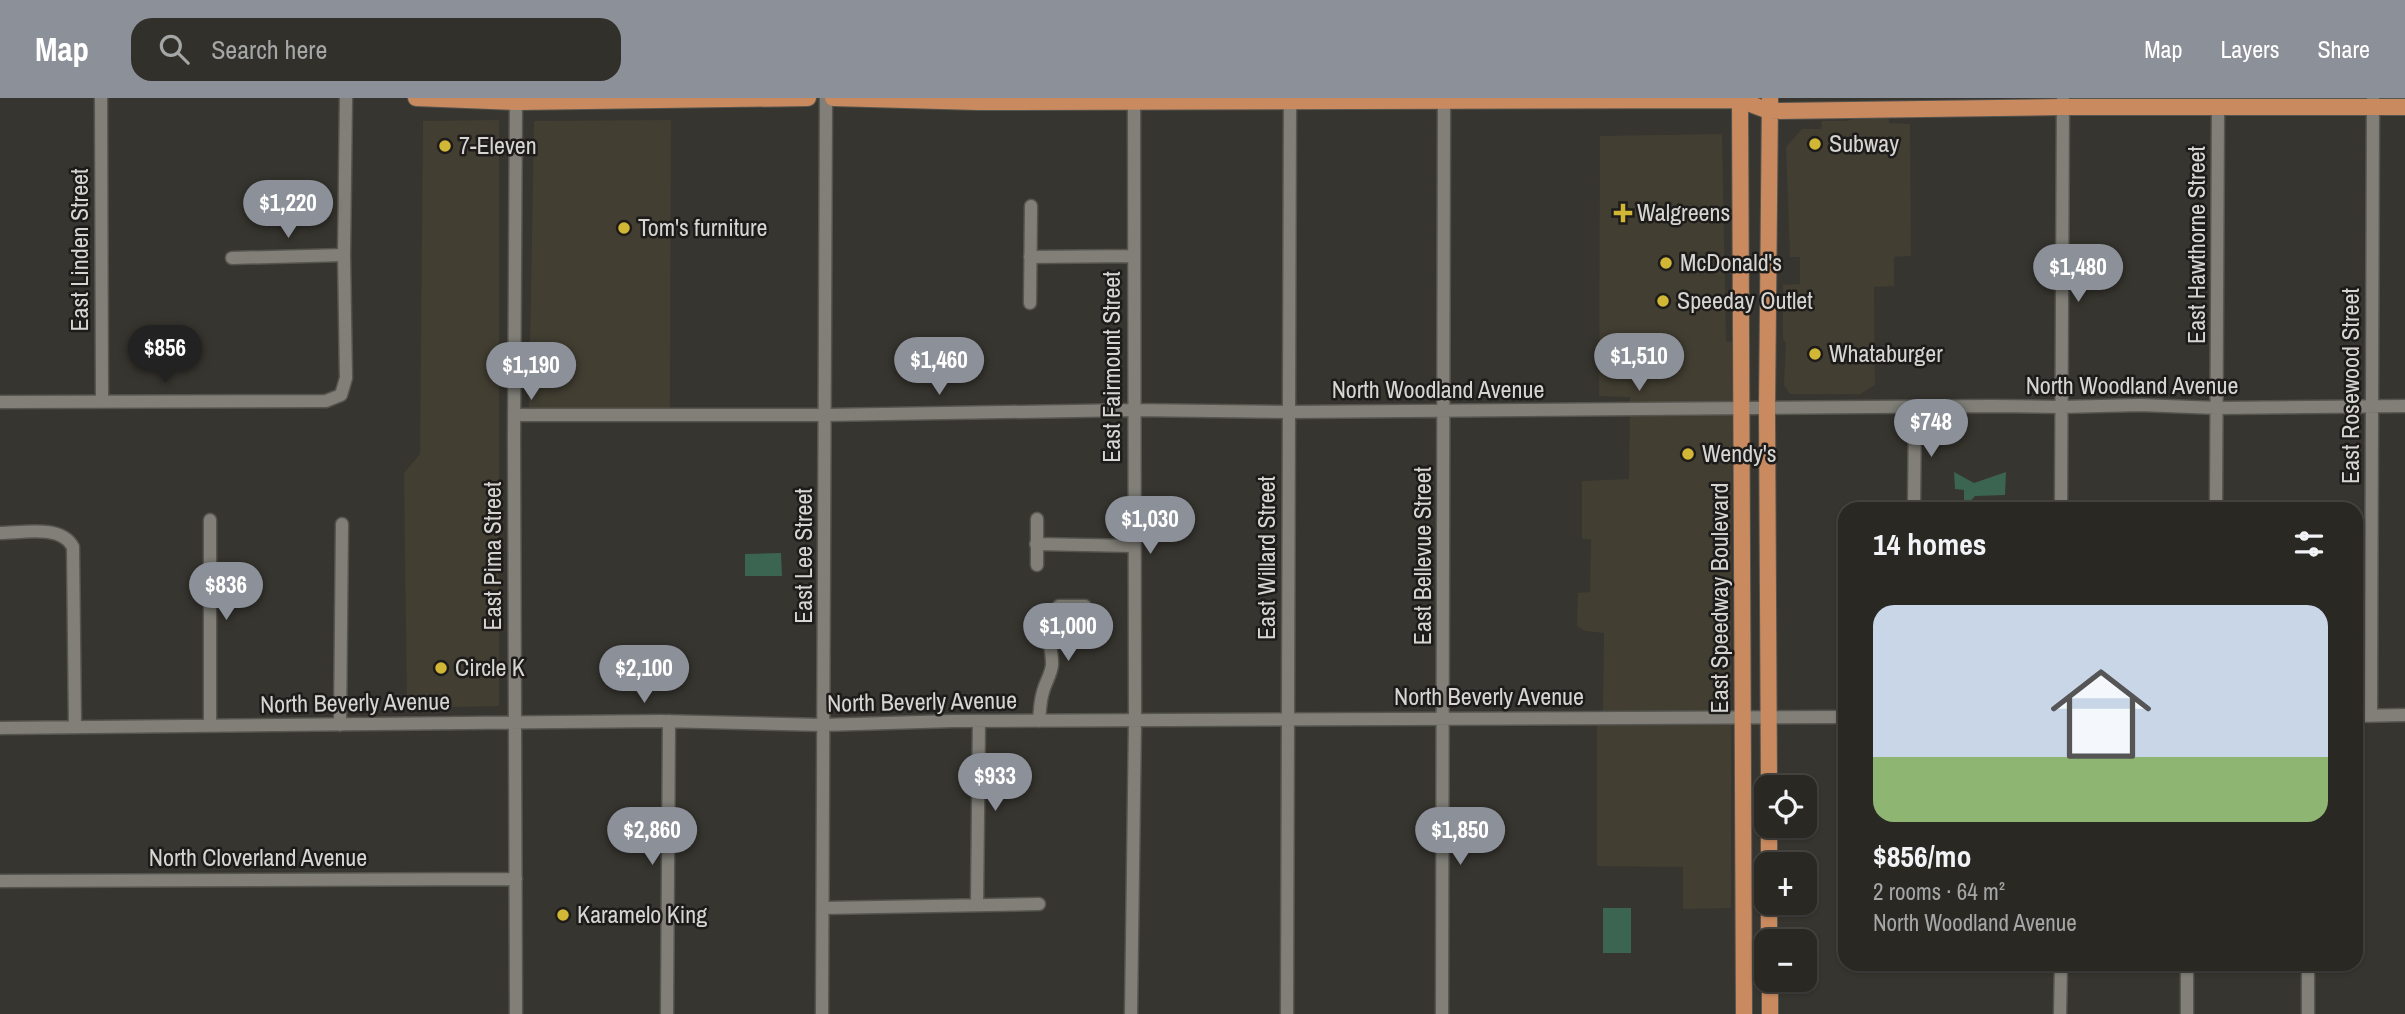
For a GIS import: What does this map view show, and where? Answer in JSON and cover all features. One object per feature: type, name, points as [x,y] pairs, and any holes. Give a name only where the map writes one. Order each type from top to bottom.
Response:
[{"type":"main road","points":[[416,98],[808,98]]},
{"type":"main road","points":[[833,98],[1742,99],[1769,105],[2063,102],[2218,107],[2373,102],[2405,107]]},
{"type":"main road","name":"East Speedway Boulevard","points":[[1742,99],[1744,1014]]},
{"type":"main road","name":"East Speedway Boulevard","points":[[1769,105],[1769,775]]},
{"type":"main road","points":[[1770,992],[1770,1014]]},
{"type":"street","name":"East Linden Street","points":[[101,98],[102,401]]},
{"type":"street","points":[[0,402],[326,401],[343,396],[346,378],[346,98]]},
{"type":"street","name":"East Lee Street","points":[[822,1014],[826,98]]},
{"type":"street","name":"East Fairmount Street","points":[[1131,1014],[1135,721],[1135,99]]},
{"type":"street","name":"East Bellevue Street","points":[[1442,1014],[1444,99]]},
{"type":"street","name":"East Pima Street","points":[[516,100],[516,1014]]},
{"type":"street","name":"East Willard Street","points":[[1287,1014],[1290,100]]},
{"type":"street","points":[[2061,502],[2063,102]]},
{"type":"street","name":"East Rosewood Street","points":[[2371,715],[2373,102]]},
{"type":"street","name":"East Hawthorne Street","points":[[2216,502],[2218,107]]},
{"type":"street","points":[[1030,303],[1031,206]]},
{"type":"street","points":[[232,258],[344,255]]},
{"type":"street","points":[[1030,257],[1134,256]]},
{"type":"street","name":"North Woodland Avenue","points":[[514,415],[2140,405],[2217,408],[2405,406]]},
{"type":"street","points":[[1914,502],[1915,408]]},
{"type":"street","points":[[1037,519],[1037,565]]},
{"type":"street","points":[[209,725],[210,520]]},
{"type":"street","points":[[340,724],[342,524]]},
{"type":"street","points":[[0,533],[56,533],[73,547],[75,727]]},
{"type":"street","points":[[1036,544],[1134,546]]},
{"type":"street","points":[[1040,720],[1043,692],[1052,665],[1047,640],[1051,614],[1059,606],[1085,606]]},
{"type":"street","points":[[2363,716],[2405,715]]},
{"type":"street","name":"North Beverly Avenue","points":[[0,728],[669,721],[823,725],[1288,718],[1838,717]]},
{"type":"street","points":[[667,1014],[669,721]]},
{"type":"street","points":[[977,905],[979,721]]},
{"type":"street","name":"North Cloverland Avenue","points":[[0,881],[516,878]]},
{"type":"street","points":[[824,908],[1040,904]]},
{"type":"street","points":[[2060,1014],[2061,971]]},
{"type":"street","points":[[2187,971],[2187,1014]]},
{"type":"street","points":[[2308,971],[2308,1014]]},
{"type":"shaded area","points":[[1858,117],[1889,117],[1889,123],[1910,124],[1911,256],[1894,257],[1894,286],[1874,287],[1875,385],[1860,394],[1790,394],[1784,385],[1786,343],[1783,339],[1783,285],[1800,284],[1800,257],[1790,257],[1786,147],[1802,129],[1821,129],[1822,121],[1846,121]]},
{"type":"shaded area","points":[[499,120],[499,706],[407,708],[404,473],[420,454],[423,121]]},
{"type":"shaded area","points":[[671,120],[670,410],[529,408],[534,121]]},
{"type":"shaded area","points":[[1722,134],[1726,341],[1732,342],[1731,908],[1683,909],[1683,867],[1597,866],[1597,725],[1603,712],[1604,633],[1585,631],[1577,626],[1578,593],[1590,592],[1591,539],[1582,539],[1582,481],[1629,479],[1630,397],[1599,396],[1600,136]]},
{"type":"green space","points":[[1954,472],[1974,483],[2006,472],[2005,495],[1975,496],[1970,502],[1964,502],[1964,490],[1955,489]]},
{"type":"green space","points":[[781,553],[782,576],[745,576],[745,554]]},
{"type":"green space","points":[[1603,908],[1631,908],[1631,953],[1603,953]]},
{"type":"place","name":"Subway","points":[[1815,144]]},
{"type":"place","name":"7-Eleven","points":[[445,146]]},
{"type":"place","name":"Walgreens","points":[[1623,213]]},
{"type":"place","name":"Tom's furniture","points":[[624,228]]},
{"type":"place","name":"McDonald's","points":[[1666,263]]},
{"type":"place","name":"Speeday Outlet","points":[[1663,301]]},
{"type":"place","name":"Whataburger","points":[[1815,354]]},
{"type":"place","name":"Wendy's","points":[[1688,454]]},
{"type":"place","name":"Circle K","points":[[441,668]]},
{"type":"place","name":"Karamelo King","points":[[563,915]]}]
